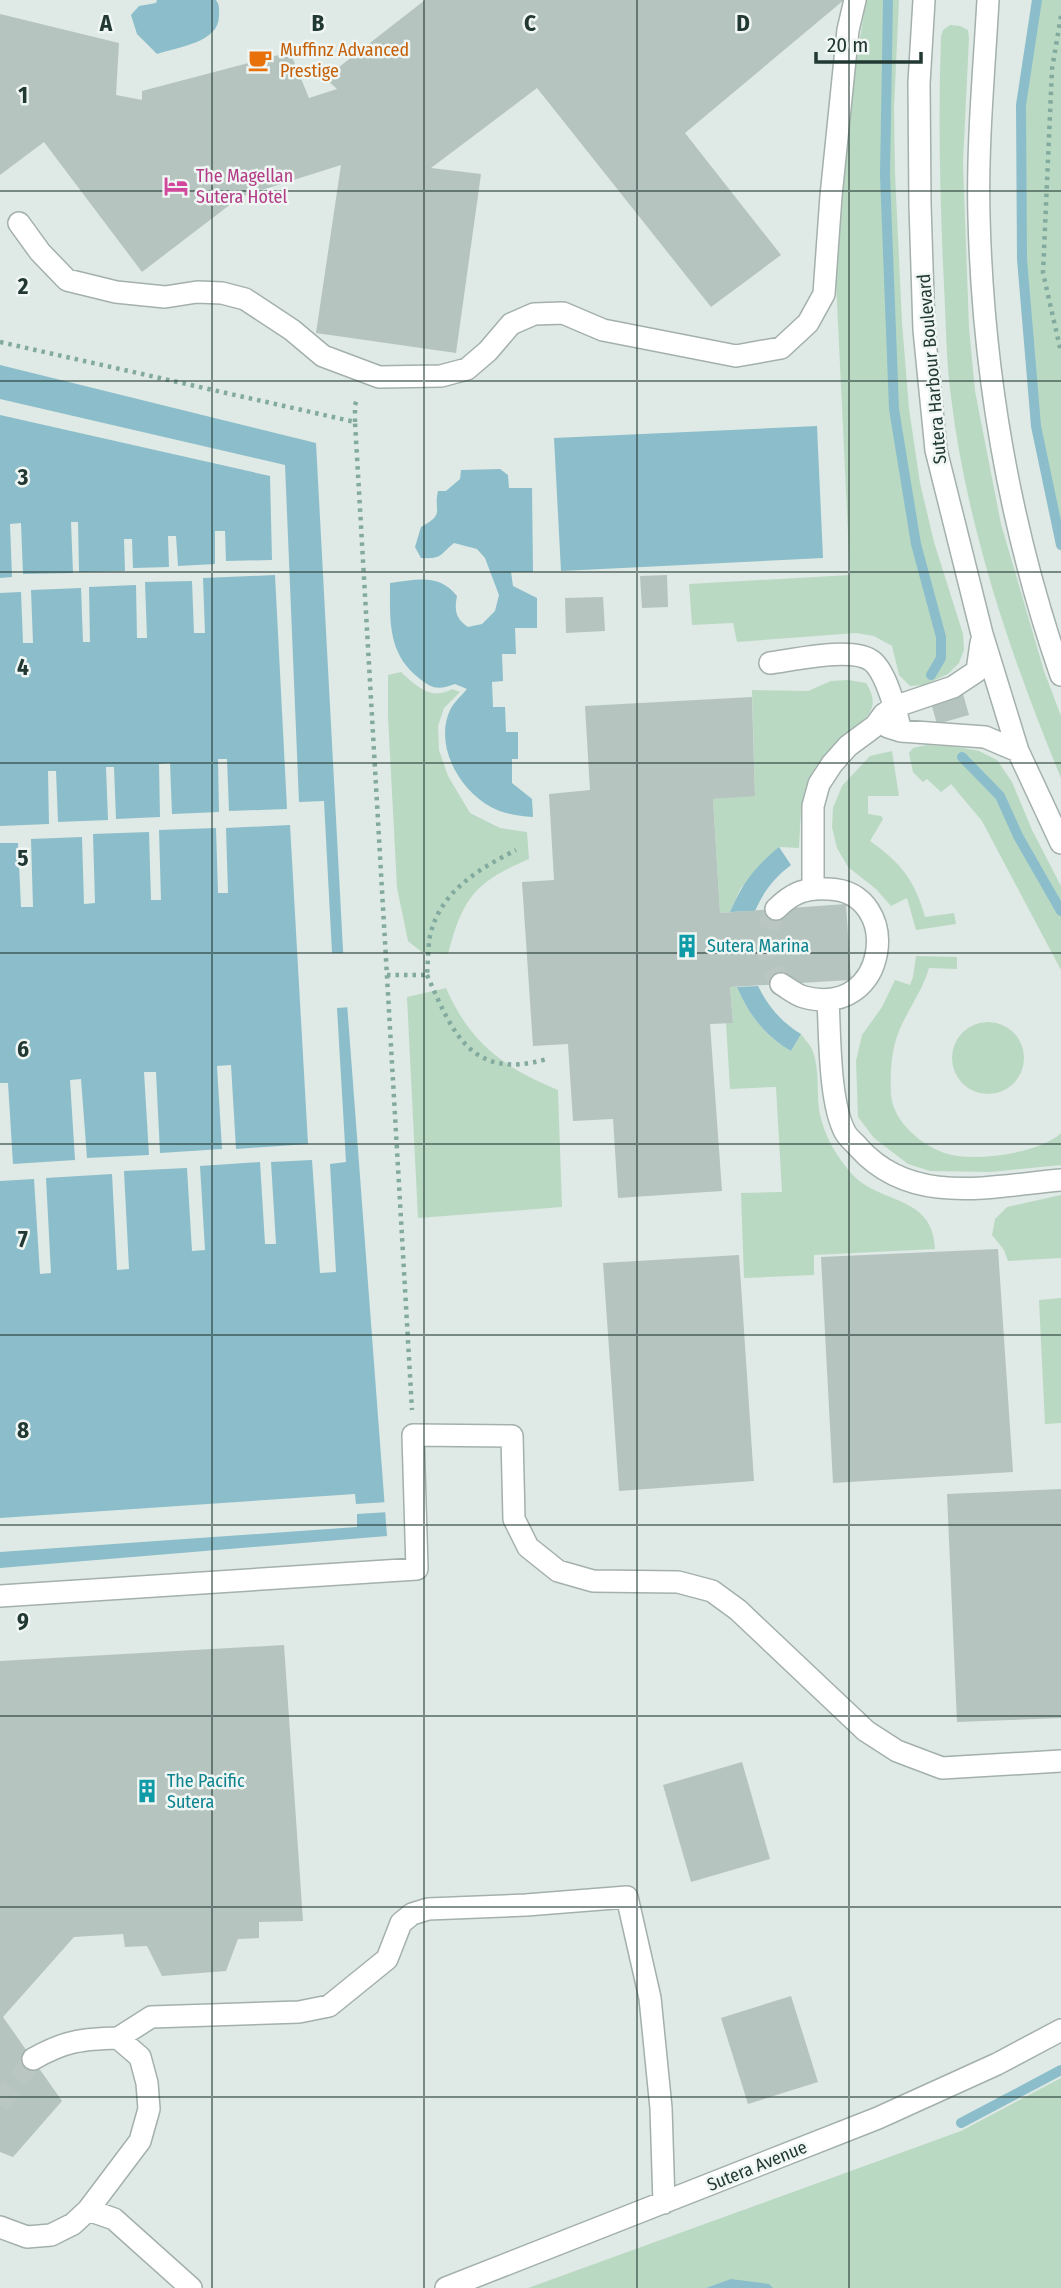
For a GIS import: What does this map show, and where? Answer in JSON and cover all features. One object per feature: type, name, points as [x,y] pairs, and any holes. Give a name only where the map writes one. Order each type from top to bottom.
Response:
[{"type":"street","points":[[19,223],[40,252],[67,280],[116,292],[165,297],[197,292],[222,293],[245,299],[292,330],[323,356],[379,377],[441,376],[467,369],[488,351],[511,324],[534,314],[564,313],[603,330],[736,356],[781,348],[808,324],[824,294],[832,182],[848,30],[855,0]]},
{"type":"street","name":"Sutera Harbour Boulevard","points":[[924,0],[919,83],[924,330],[936,450],[982,634],[1018,751],[1061,844]]},
{"type":"street","points":[[988,0],[982,92],[979,216],[986,331],[1000,442],[1017,526],[1044,625],[1061,675]]},
{"type":"street","points":[[813,888],[813,806],[819,784],[848,746],[875,726],[884,714],[894,707],[953,687],[977,671],[982,634]]},
{"type":"street","points":[[770,663],[844,654],[861,655],[873,662],[881,674],[901,731]]},
{"type":"street","points":[[875,726],[901,731],[985,737],[1018,751]]},
{"type":"street","points":[[776,909],[792,895],[813,888],[836,889],[856,898],[871,915],[879,936],[877,958],[867,979],[850,993],[828,1000],[802,997],[781,984]]},
{"type":"street","points":[[828,1000],[837,1105],[845,1132],[870,1161],[906,1182],[951,1190],[1061,1180]]},
{"type":"street","points":[[0,1596],[417,1569],[413,1435],[512,1436],[514,1519],[527,1547],[558,1571],[593,1581],[678,1582],[712,1591],[758,1629],[866,1731],[897,1751],[942,1768],[1061,1761]]},
{"type":"street","points":[[33,2059],[55,2046],[80,2039],[118,2038],[151,2017],[299,2011],[329,2006],[387,1959],[401,1923],[412,1914],[428,1909],[627,1897],[650,1998],[661,2108],[664,2203]]},
{"type":"street","name":"Sutera Avenue","points":[[446,2288],[878,2118],[997,2064],[1061,2030]]},
{"type":"street","points":[[0,2227],[27,2237],[51,2235],[73,2224],[88,2210],[140,2141],[149,2109],[147,2083],[140,2057],[118,2038]]},
{"type":"street","points":[[88,2210],[114,2219],[191,2288]]},
{"type":"path","points":[[1061,16],[1052,69],[1043,273],[1061,352]]},
{"type":"path","points":[[0,342],[355,422],[413,1435]]},
{"type":"path","points":[[516,849],[479,869],[457,888],[439,911],[430,936],[427,975],[441,1007],[456,1031],[476,1054],[498,1065],[523,1066],[547,1059]]},
{"type":"path","points":[[387,975],[427,975]]},
{"type":"green space","points":[[866,0],[899,0],[894,108],[895,173],[909,409],[920,483],[934,542],[963,634],[964,650],[959,663],[948,674],[924,685],[910,686],[899,675],[892,646],[874,636],[856,633],[737,642],[733,623],[692,625],[689,584],[850,575],[836,281],[850,102]]},
{"type":"green space","points":[[1040,0],[1061,0],[1061,533],[1039,426],[1025,259],[1024,105]]},
{"type":"green space","points":[[950,25],[968,30],[969,38],[963,163],[969,328],[975,391],[1001,524],[1044,671],[1061,716],[1061,778],[1025,686],[993,591],[958,446],[947,355],[941,192],[941,36],[943,30]]},
{"type":"green space","points":[[401,672],[418,687],[431,693],[452,689],[460,692],[444,708],[438,726],[439,750],[448,776],[470,813],[500,828],[527,832],[529,859],[496,876],[474,894],[459,918],[448,954],[423,953],[408,941],[397,888],[388,675]]},
{"type":"green space","points":[[831,681],[866,683],[873,699],[872,706],[867,716],[829,751],[812,773],[803,800],[799,848],[779,847],[741,888],[730,912],[720,913],[713,799],[755,795],[752,690],[808,691]]},
{"type":"green space","points":[[927,745],[979,751],[997,760],[1012,782],[1032,830],[1061,886],[1061,970],[982,821],[951,784],[941,792],[927,779],[923,782],[913,772],[909,753],[913,748]]},
{"type":"green space","points":[[892,751],[899,796],[868,796],[868,814],[881,816],[883,819],[870,841],[905,873],[916,892],[925,917],[954,913],[956,924],[916,930],[907,898],[891,906],[876,889],[848,867],[837,848],[832,827],[833,808],[842,786],[870,756]]},
{"type":"green space","points":[[916,956],[957,957],[957,969],[929,968],[896,1039],[891,1095],[897,1115],[903,1124],[938,1151],[974,1157],[1024,1151],[1052,1140],[1061,1133],[1061,1165],[991,1172],[930,1171],[908,1164],[874,1138],[858,1117],[856,1061],[862,1035],[882,1007],[895,980],[910,985]]},
{"type":"green space","points":[[730,987],[737,987],[758,1024],[781,1045],[791,1051],[801,1034],[813,1052],[820,1115],[836,1152],[850,1172],[862,1183],[903,1202],[925,1218],[932,1231],[935,1249],[814,1255],[814,1275],[744,1278],[741,1193],[782,1192],[776,1087],[730,1089],[726,1023],[733,1023]]},
{"type":"green space","points":[[446,988],[466,1024],[491,1051],[521,1073],[558,1090],[562,1207],[418,1218],[407,997]]},
{"type":"green space","points":[[988,1022],[1008,1028],[1018,1038],[1024,1058],[1018,1078],[1008,1088],[988,1094],[968,1088],[958,1078],[952,1058],[958,1038],[968,1028]]},
{"type":"green space","points":[[1061,1195],[1061,1258],[1008,1261],[1004,1250],[992,1235],[995,1219],[1007,1207]]},
{"type":"green space","points":[[1061,1298],[1061,1423],[1045,1424],[1039,1300]]},
{"type":"green space","points":[[1061,2078],[1061,2288],[528,2288],[961,2131]]},
{"type":"water","points":[[157,0],[216,0],[219,9],[217,25],[196,43],[157,54],[137,34],[131,15],[139,6],[156,3]]},
{"type":"water","points":[[0,365],[316,443],[343,950],[387,1536],[0,1568]]},
{"type":"water","points":[[817,426],[823,558],[561,571],[554,438]]},
{"type":"water","points":[[500,469],[508,475],[509,488],[532,488],[533,572],[511,572],[513,586],[537,598],[537,628],[515,628],[516,654],[502,654],[503,681],[492,682],[493,707],[505,707],[506,732],[518,732],[518,759],[512,759],[512,783],[532,799],[533,817],[511,814],[491,807],[469,790],[460,778],[448,752],[446,724],[450,710],[467,689],[455,684],[436,688],[420,679],[401,659],[391,623],[390,583],[426,580],[442,584],[457,596],[458,618],[468,627],[482,624],[495,611],[499,595],[485,558],[477,549],[454,543],[437,557],[421,558],[415,547],[421,527],[436,515],[438,491],[446,491],[460,479],[461,470]]},
{"type":"water","points":[[779,847],[791,865],[770,885],[755,911],[730,912],[750,876]]},
{"type":"water","points":[[758,986],[776,1013],[801,1034],[791,1051],[773,1039],[759,1024],[737,987]]},
{"type":"water","points":[[731,2279],[769,2284],[773,2288],[706,2288]]},
{"type":"pier","points":[[0,399],[285,465],[299,802],[324,801],[332,953],[347,953],[351,1007],[337,1008],[346,1162],[330,1164],[336,1272],[320,1273],[312,1160],[271,1162],[276,1244],[265,1244],[260,1162],[200,1166],[205,1250],[192,1251],[187,1168],[124,1171],[129,1269],[117,1270],[112,1174],[46,1178],[51,1273],[40,1274],[34,1179],[0,1181],[0,1083],[8,1083],[13,1164],[75,1160],[70,1080],[81,1079],[87,1158],[149,1155],[144,1072],[156,1072],[160,1153],[222,1149],[217,1066],[231,1065],[236,1149],[308,1144],[290,825],[226,828],[228,893],[218,893],[216,828],[159,830],[161,900],[151,900],[149,832],[93,834],[95,903],[84,904],[82,837],[31,839],[33,907],[21,907],[18,843],[0,843],[0,826],[49,824],[48,771],[56,771],[58,822],[108,820],[106,767],[114,767],[116,819],[160,817],[159,764],[170,763],[172,814],[219,812],[218,759],[227,759],[229,811],[287,809],[275,575],[203,578],[205,633],[194,633],[192,581],[145,582],[147,638],[137,638],[136,585],[89,587],[90,642],[83,642],[81,588],[31,590],[33,643],[23,643],[21,592],[0,593],[0,578],[12,577],[10,524],[21,523],[23,574],[73,573],[71,522],[78,522],[79,572],[125,571],[124,539],[132,539],[133,568],[169,567],[168,536],[176,536],[178,566],[215,564],[215,531],[225,531],[226,561],[272,560],[270,476],[0,415]]},
{"type":"pier","points":[[355,1494],[356,1504],[388,1502],[389,1512],[357,1514],[357,1527],[0,1552],[0,1518]]},
{"type":"building","name":"The Magellan Sutera Hotel","points":[[425,0],[844,0],[685,133],[781,255],[711,307],[537,88],[431,168],[481,174],[456,353],[316,333],[341,165],[240,197],[142,272],[44,142],[0,175],[0,14],[119,43],[116,95],[142,100],[142,91],[290,52],[309,98],[337,89],[325,78]]},
{"type":"building","points":[[667,575],[668,607],[642,608],[640,576]]},
{"type":"building","points":[[603,597],[605,631],[566,633],[565,598]]},
{"type":"building","points":[[963,694],[969,715],[937,724],[931,703]]},
{"type":"building","name":"Sutera Marina","points":[[752,697],[755,796],[713,799],[720,913],[846,904],[851,980],[730,987],[733,1023],[710,1024],[722,1191],[618,1198],[613,1119],[573,1121],[568,1044],[533,1046],[522,882],[554,880],[549,794],[590,790],[585,706]]},
{"type":"building","points":[[998,1249],[1013,1472],[833,1483],[821,1257]]},
{"type":"building","points":[[739,1255],[754,1481],[619,1491],[603,1263]]},
{"type":"building","points":[[1061,1489],[1061,1718],[957,1722],[947,1494]]},
{"type":"building","name":"The Pacific Sutera","points":[[284,1645],[303,1921],[259,1922],[259,1938],[238,1939],[226,1971],[162,1976],[147,1946],[125,1947],[123,1934],[74,1937],[3,2017],[62,2101],[13,2157],[0,2152],[0,1661]]},
{"type":"building","points":[[742,1762],[770,1859],[691,1882],[663,1785]]},
{"type":"building","points":[[791,1996],[818,2082],[748,2104],[721,2018]]},
{"type":"waterway","points":[[888,0],[885,175],[894,409],[916,544],[941,637],[941,658],[931,675]]},
{"type":"waterway","points":[[1037,0],[1021,105],[1022,259],[1036,426],[1061,545]]},
{"type":"waterway","points":[[962,757],[1000,796],[1018,836],[1061,911]]},
{"type":"waterway","points":[[961,2123],[1061,2070]]},
{"type":"tunnel","points":[[776,909],[768,929],[767,947],[771,965],[781,984]]},
{"type":"tunnel","points":[[0,2105],[33,2059]]},
{"type":"place","name":"Muffinz Advanced Prestige","points":[[260,60]]},
{"type":"place","name":"The Magellan Sutera Hotel","points":[[176,186]]},
{"type":"place","name":"Sutera Marina","points":[[687,946]]},
{"type":"place","name":"The Pacific Sutera","points":[[147,1791]]}]
